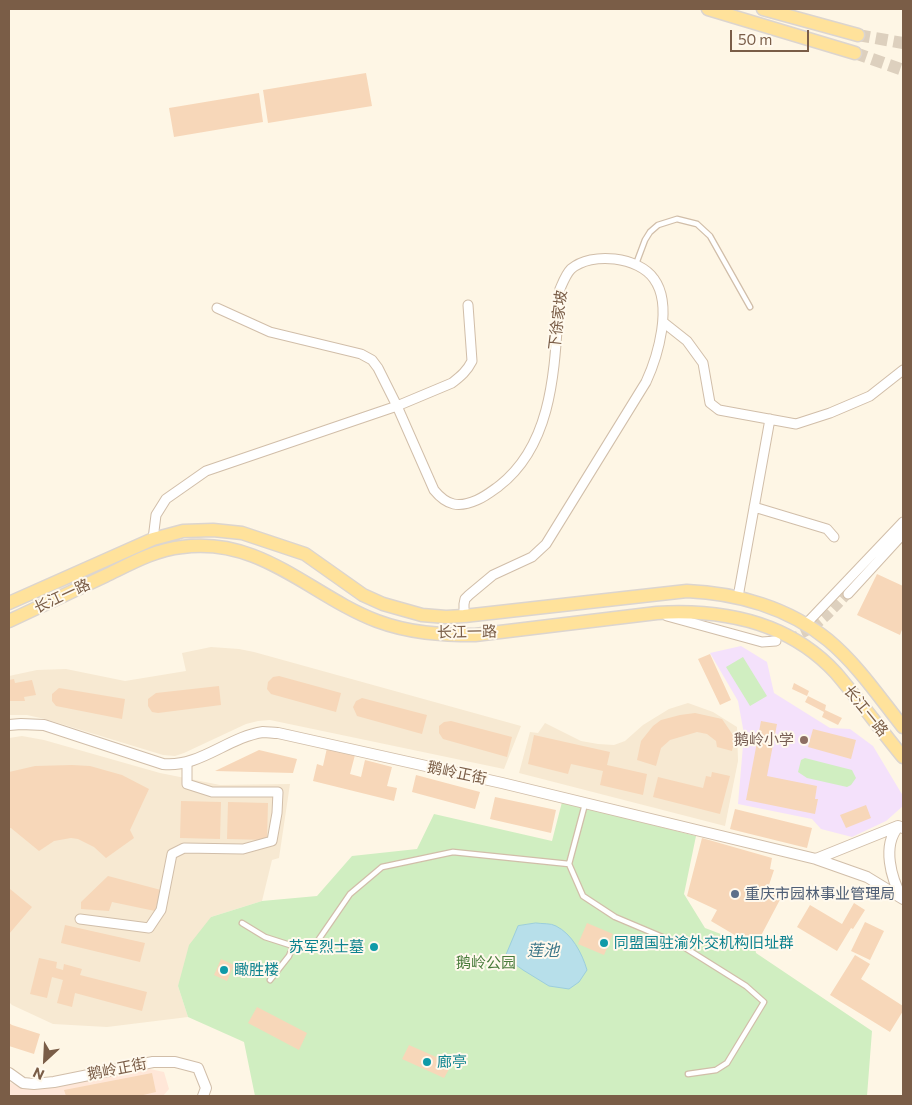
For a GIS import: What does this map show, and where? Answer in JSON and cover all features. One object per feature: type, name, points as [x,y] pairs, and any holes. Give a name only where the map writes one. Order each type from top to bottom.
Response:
[{"type":"main road","points":[[708,9],[855,53]]},
{"type":"main road","points":[[763,9],[858,36]]},
{"type":"main road","name":"长江一路","points":[[9,604],[154,539],[183,531],[213,530],[242,534],[305,554],[363,595],[383,604],[422,615],[464,616],[687,591],[714,592],[738,597],[775,610],[805,625],[828,640],[848,660],[903,727]]},
{"type":"main road","name":"长江一路","points":[[9,621],[156,552],[184,546],[213,546],[238,551],[262,559],[284,569],[354,610],[390,625],[419,632],[447,635],[474,634],[657,613],[711,613],[759,624],[781,632],[801,644],[835,673],[903,756]]},
{"type":"street","name":"下徐家坡","points":[[397,406],[434,490],[442,500],[453,504],[468,504],[485,497],[519,467],[532,448],[540,429],[551,382],[560,289],[564,278],[580,263],[592,260],[621,260],[636,264]]},
{"type":"street","points":[[464,616],[464,604],[469,595],[494,575],[532,557],[546,544],[646,382],[656,356],[663,322],[660,292],[655,280],[646,270],[636,264]]},
{"type":"street","points":[[154,539],[156,515],[166,499],[206,471],[397,406],[452,383],[468,369],[472,361],[468,305]]},
{"type":"street","points":[[217,308],[270,332],[360,354],[372,360],[397,406]]},
{"type":"street","points":[[663,322],[687,341],[703,363],[710,403],[719,410],[796,424],[809,421],[870,396],[903,370]]},
{"type":"street","points":[[738,597],[770,419]]},
{"type":"street","points":[[754,507],[826,529],[834,537]]},
{"type":"street","points":[[805,625],[903,522]]},
{"type":"street","points":[[848,594],[903,534]]},
{"type":"street","points":[[657,613],[762,642],[776,641]]},
{"type":"street","name":"鹅岭正街","points":[[9,726],[21,724],[44,725],[163,764],[175,765],[187,762],[250,735],[264,732],[278,733],[585,802],[816,858],[867,877],[903,899]]},
{"type":"street","points":[[80,919],[149,928],[161,910],[172,854],[184,848],[243,849],[272,841],[277,813],[278,792],[212,792],[204,790],[187,784],[187,762]]},
{"type":"street","points":[[816,858],[901,827]]},
{"type":"street","points":[[901,827],[892,835],[890,844],[892,874],[903,899]]},
{"type":"street","name":"鹅岭正街","points":[[9,1073],[23,1083],[34,1084],[54,1082],[153,1062],[175,1062],[198,1068],[206,1088],[203,1096]]},
{"type":"lane","points":[[636,264],[645,240],[658,225],[677,220],[697,224],[710,236],[750,307]]},
{"type":"lane","points":[[585,802],[569,864],[583,896],[615,917],[679,944],[746,986],[764,1002],[727,1063],[716,1070],[688,1074]]},
{"type":"lane","points":[[242,923],[265,936],[293,946],[317,942],[350,894],[382,867],[453,852],[569,864]]},
{"type":"lane","points":[[270,980],[289,956],[293,946]]},
{"type":"shaded area","name":"鹅岭小学","points":[[741,646],[767,662],[774,693],[830,728],[850,729],[873,746],[903,796],[903,806],[886,821],[852,837],[821,829],[812,819],[738,804],[744,734],[738,701],[710,653]]},
{"type":"shaded area","points":[[211,647],[254,652],[521,726],[504,769],[270,720],[246,724],[175,756],[163,755],[45,719],[27,715],[9,715],[9,676],[37,670],[66,669],[125,681],[186,671],[182,653]]},
{"type":"shaded area","points":[[688,703],[713,712],[737,727],[738,761],[725,826],[519,773],[530,732],[538,733],[545,723],[581,741],[614,745],[625,741],[643,725],[669,709]]},
{"type":"shaded area","points":[[22,736],[44,740],[160,773],[220,785],[290,784],[279,858],[272,860],[262,901],[211,917],[178,986],[188,1017],[107,1027],[53,1024],[9,1002],[9,738]]},
{"type":"shaded area","points":[[150,1069],[164,1072],[169,1089],[163,1096],[9,1096],[9,1082],[23,1088],[33,1089]]},
{"type":"green space","points":[[743,657],[767,696],[750,706],[726,667]]},
{"type":"green space","points":[[805,758],[852,770],[856,778],[847,787],[807,778],[798,772],[801,760]]},
{"type":"green space","name":"鹅岭公园","points":[[562,802],[696,836],[684,894],[705,928],[755,947],[756,953],[872,1031],[867,1096],[255,1096],[244,1042],[188,1017],[178,986],[189,945],[211,917],[262,901],[317,896],[352,856],[417,849],[434,814],[552,841]]},
{"type":"water","name":"莲池","points":[[536,923],[552,924],[562,929],[572,939],[582,957],[587,970],[579,982],[569,989],[549,986],[505,957],[518,926]]},
{"type":"building","points":[[366,73],[372,106],[268,123],[263,90]]},
{"type":"building","points":[[259,93],[263,122],[174,137],[169,108]]},
{"type":"building","points":[[877,574],[903,586],[903,627],[900,635],[857,615]]},
{"type":"building","points":[[710,654],[731,700],[720,705],[698,659]]},
{"type":"building","points":[[279,676],[341,693],[336,712],[271,694],[267,689],[268,682],[273,677]]},
{"type":"building","points":[[14,679],[15,683],[32,680],[36,695],[24,697],[25,701],[9,701],[9,680]]},
{"type":"building","points":[[794,683],[809,691],[807,696],[792,689]]},
{"type":"building","points":[[219,686],[221,705],[158,713],[152,712],[148,706],[148,699],[156,693]]},
{"type":"building","points":[[59,688],[125,699],[122,719],[56,706],[52,701],[52,694]]},
{"type":"building","points":[[808,696],[826,705],[825,710],[842,718],[838,725],[822,717],[824,712],[805,702]]},
{"type":"building","points":[[362,698],[427,715],[422,734],[357,716],[353,707],[356,701]]},
{"type":"building","points":[[695,713],[722,719],[735,738],[732,751],[717,747],[716,741],[707,734],[697,732],[670,740],[661,748],[656,766],[637,760],[641,741],[653,726],[661,720]]},
{"type":"building","points":[[451,721],[512,737],[507,757],[443,739],[439,733],[439,726],[444,722]]},
{"type":"building","points":[[761,721],[777,724],[767,776],[817,786],[815,799],[818,799],[815,814],[746,800]]},
{"type":"building","points":[[813,729],[856,740],[851,759],[808,747]]},
{"type":"building","points":[[534,735],[610,752],[607,765],[647,774],[643,795],[600,785],[603,771],[571,764],[568,774],[528,764]]},
{"type":"building","points":[[327,748],[355,755],[350,774],[361,777],[365,760],[392,767],[387,786],[397,788],[394,801],[313,781],[317,764],[323,766]]},
{"type":"building","points":[[259,750],[297,759],[293,773],[215,771]]},
{"type":"building","points":[[35,766],[90,766],[122,775],[149,789],[130,830],[134,838],[106,858],[94,847],[78,839],[71,838],[54,841],[39,851],[9,828],[9,772]]},
{"type":"building","points":[[712,772],[730,776],[720,814],[653,797],[658,777],[703,788],[706,776],[711,777]]},
{"type":"building","points":[[416,775],[480,792],[475,809],[412,792]]},
{"type":"building","points":[[495,797],[556,810],[551,833],[490,819]]},
{"type":"building","points":[[181,801],[221,802],[220,839],[180,838]]},
{"type":"building","points":[[228,802],[268,803],[267,840],[227,839]]},
{"type":"building","points":[[866,805],[871,818],[846,828],[840,815]]},
{"type":"building","points":[[735,809],[812,828],[807,848],[730,829]]},
{"type":"building","name":"重庆市园林事业管理局","points":[[702,838],[772,858],[770,869],[774,870],[769,885],[784,892],[755,947],[711,921],[717,910],[687,896]]},
{"type":"building","points":[[108,876],[161,890],[155,911],[112,902],[109,911],[81,909],[81,902]]},
{"type":"building","points":[[9,890],[32,907],[9,934]]},
{"type":"building","points":[[854,903],[865,910],[837,951],[797,927],[810,905],[842,924]]},
{"type":"building","points":[[865,922],[884,931],[870,960],[851,951]]},
{"type":"building","points":[[587,923],[613,934],[604,955],[578,944]]},
{"type":"building","points":[[65,925],[145,943],[140,962],[61,943]]},
{"type":"building","points":[[855,955],[870,964],[861,979],[903,1006],[903,1011],[890,1032],[830,995]]},
{"type":"building","points":[[39,958],[57,962],[56,968],[63,970],[64,964],[82,969],[80,975],[147,992],[142,1011],[75,993],[72,1007],[57,1003],[63,980],[52,977],[47,998],[30,994]]},
{"type":"building","name":"瞰胜楼","points":[[221,959],[234,965],[227,981],[214,975]]},
{"type":"building","points":[[257,1007],[307,1033],[299,1050],[248,1023]]},
{"type":"building","points":[[9,1023],[40,1034],[34,1054],[9,1046]]},
{"type":"building","name":"廊亭","points":[[409,1045],[452,1064],[444,1078],[402,1059]]},
{"type":"building","points":[[152,1073],[156,1092],[139,1096],[66,1096],[64,1090]]},
{"type":"tunnel","points":[[858,35],[903,43]]},
{"type":"tunnel","points":[[855,53],[903,70]]},
{"type":"tunnel","points":[[789,638],[814,627],[848,594]]},
{"type":"place","name":"鹅岭小学","points":[[804,740]]},
{"type":"place","name":"重庆市园林事业管理局","points":[[735,894]]},
{"type":"place","name":"同盟国驻渝外交机构旧址群","points":[[604,943]]},
{"type":"place","name":"苏军烈士墓","points":[[374,947]]},
{"type":"place","name":"瞰胜楼","points":[[224,970]]},
{"type":"place","name":"廊亭","points":[[427,1062]]}]
